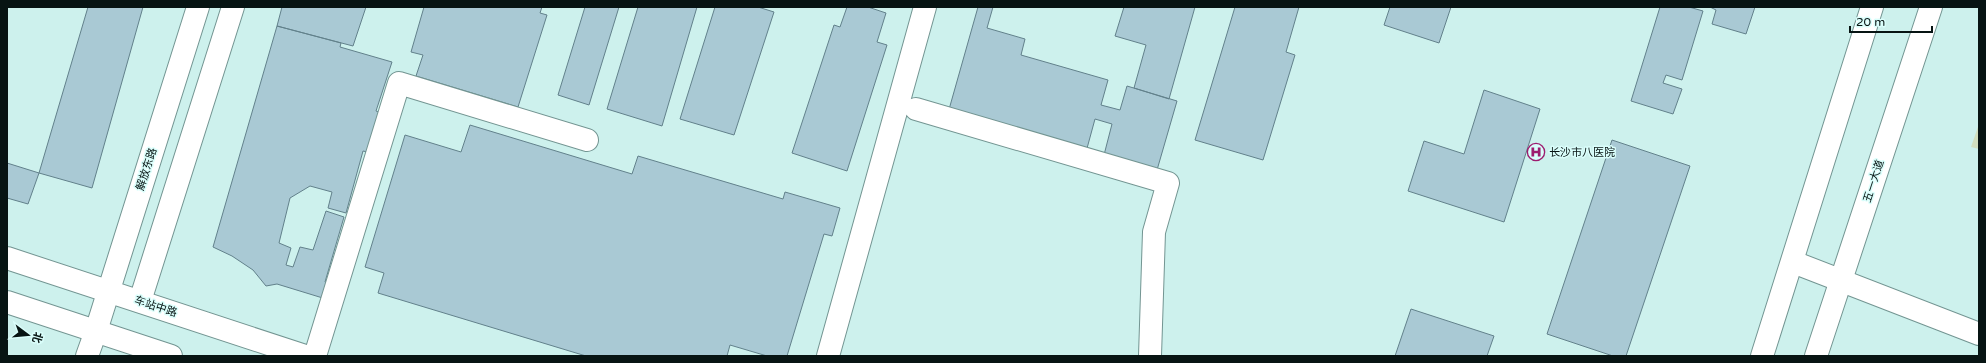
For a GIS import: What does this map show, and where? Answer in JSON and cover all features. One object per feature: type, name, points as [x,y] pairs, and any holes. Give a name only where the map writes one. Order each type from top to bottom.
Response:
[{"type":"main road","name":"解放东路","points":[[87,356],[198,7]]},
{"type":"main road","points":[[140,301],[233,7]]},
{"type":"main road","points":[[828,356],[925,7]]},
{"type":"main road","points":[[1762,356],[1793,262],[1872,7]]},
{"type":"main road","name":"五一大道","points":[[1816,356],[1931,7]]},
{"type":"main road","points":[[315,356],[398,83],[587,140]]},
{"type":"main road","points":[[916,109],[1168,183],[1154,232],[1150,356]]},
{"type":"main road","name":"车站中路","points":[[7,258],[304,356]]},
{"type":"main road","points":[[1793,262],[1979,334]]},
{"type":"main road","points":[[7,302],[171,356]]},
{"type":"green space","points":[[1979,124],[1979,149],[1971,147]]},
{"type":"building","points":[[88,7],[143,7],[92,188],[39,173]]},
{"type":"building","points":[[282,7],[366,7],[353,46],[277,26]]},
{"type":"building","points":[[424,7],[542,7],[540,13],[547,15],[518,107],[416,76],[423,55],[411,52]]},
{"type":"building","points":[[585,7],[619,7],[589,105],[558,95]]},
{"type":"building","points":[[638,7],[697,7],[662,126],[607,109]]},
{"type":"building","points":[[715,7],[758,7],[774,12],[734,135],[680,119]]},
{"type":"building","points":[[847,7],[868,7],[886,13],[877,42],[887,45],[847,171],[792,153],[834,25],[840,27]]},
{"type":"building","points":[[978,7],[993,7],[987,28],[1025,39],[1021,55],[1108,80],[1101,105],[1120,110],[1127,86],[1177,101],[1157,170],[1104,155],[1112,124],[1095,119],[1086,152],[948,113]]},
{"type":"building","points":[[1124,7],[1195,7],[1169,99],[1134,88],[1146,45],[1115,36]]},
{"type":"building","points":[[1235,7],[1299,7],[1286,52],[1295,55],[1263,160],[1195,140]]},
{"type":"building","points":[[1390,7],[1451,7],[1439,43],[1384,25]]},
{"type":"building","points":[[1660,7],[1689,7],[1703,11],[1682,80],[1666,75],[1663,83],[1682,89],[1673,114],[1631,101]]},
{"type":"building","points":[[1710,7],[1755,7],[1746,34],[1712,24],[1716,10]]},
{"type":"building","points":[[277,26],[341,43],[340,47],[392,62],[376,111],[383,114],[372,153],[363,151],[346,213],[328,208],[332,192],[310,186],[290,198],[279,243],[291,248],[286,265],[293,267],[300,247],[313,250],[326,211],[344,217],[325,282],[330,284],[326,299],[277,284],[266,286],[253,270],[232,256],[213,247]]},
{"type":"building","points":[[1484,90],[1540,109],[1504,222],[1408,191],[1424,141],[1464,154]]},
{"type":"building","points":[[470,125],[632,174],[638,156],[783,199],[785,192],[840,208],[832,236],[824,234],[787,356],[767,356],[730,345],[727,356],[586,356],[378,293],[384,273],[365,267],[405,135],[461,152]]},
{"type":"building","points":[[1612,140],[1690,166],[1626,356],[1613,356],[1547,334]]},
{"type":"building","points":[[7,163],[39,173],[28,204],[7,198]]},
{"type":"building","points":[[1411,309],[1494,336],[1487,356],[1395,356]]},
{"type":"place","name":"长沙市八医院","points":[[1536,152]]}]
